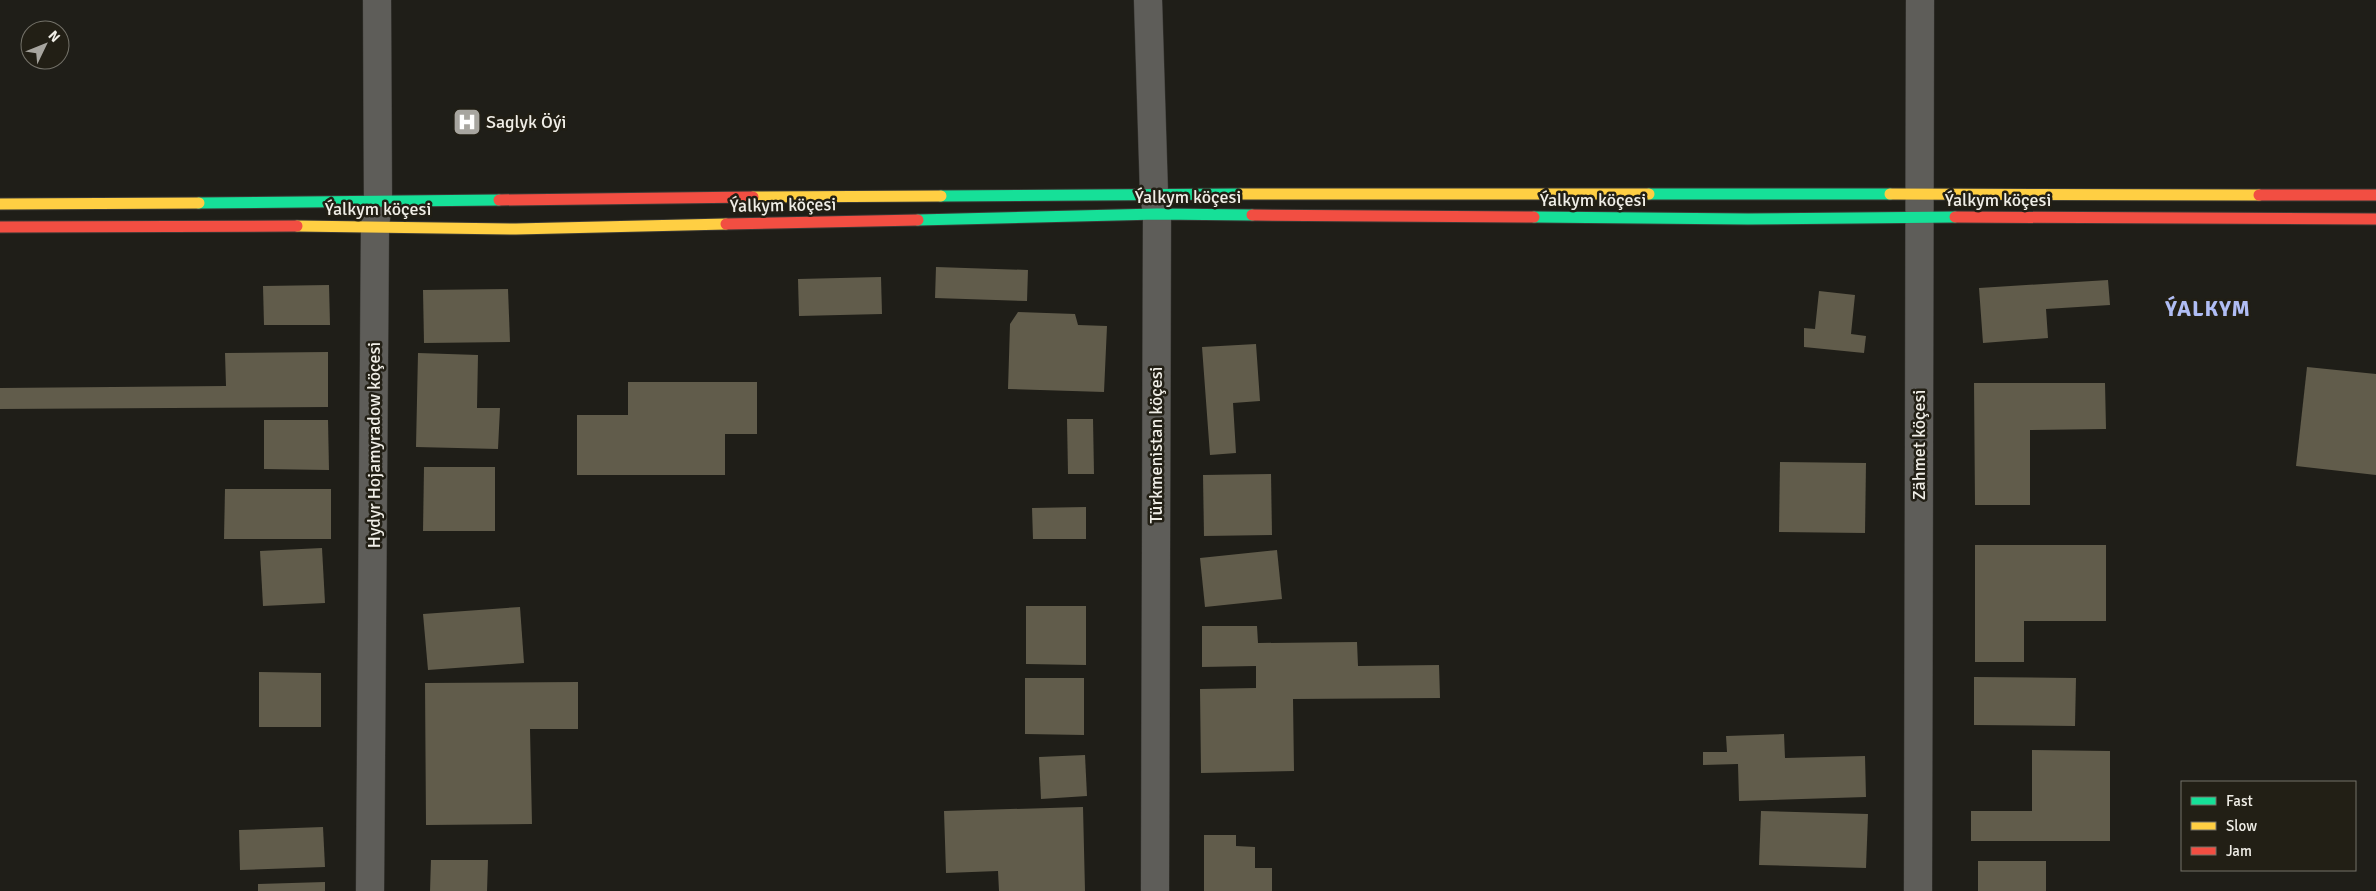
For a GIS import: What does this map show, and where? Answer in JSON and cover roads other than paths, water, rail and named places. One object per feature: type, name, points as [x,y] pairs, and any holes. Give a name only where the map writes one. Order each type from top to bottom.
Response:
[{"type":"main road","name":"Ýalkym köçesi","points":[[0,204],[376,215],[516,229],[1156,204],[1743,193],[1920,206],[2376,219]]},
{"type":"main road","name":"Ýalkym köçesi","points":[[0,227],[376,215],[522,199],[1156,204],[1748,219],[1920,206],[2376,195]]},
{"type":"street","name":"Hydyr Hojamyradow köçesi","points":[[370,891],[377,0]]},
{"type":"street","name":"Türkmenistan köçesi","points":[[1148,0],[1156,204],[1155,891]]},
{"type":"street","name":"Zähmet köçesi","points":[[1918,891],[1920,0]]},
{"type":"place","name":"Saglyk Öýi","points":[[467,122]]},
{"type":"district","name":"ÝALKYM","points":[[2208,308]]}]
